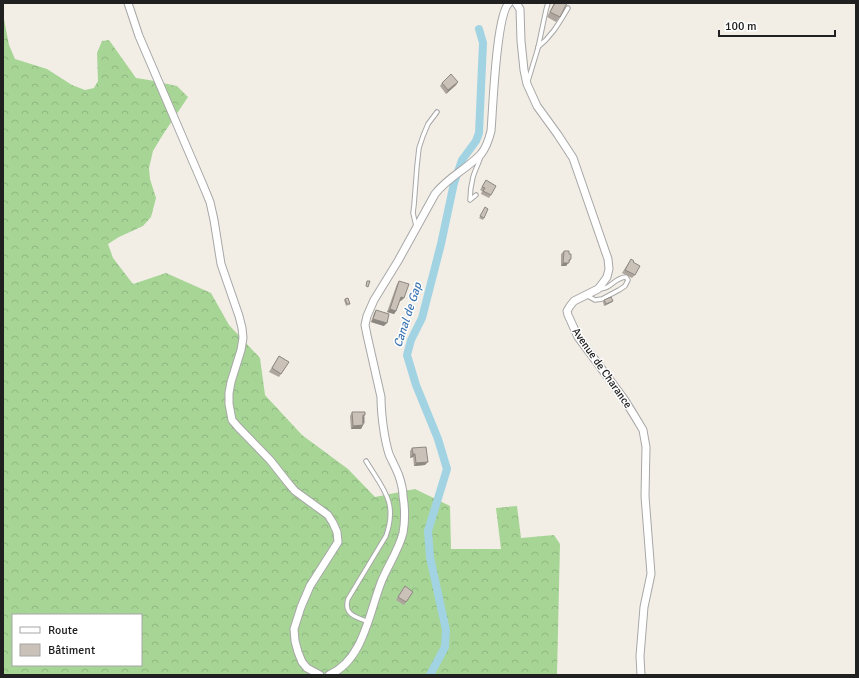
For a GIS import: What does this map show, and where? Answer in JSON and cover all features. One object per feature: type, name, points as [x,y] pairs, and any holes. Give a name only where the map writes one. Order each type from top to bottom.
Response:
[{"type":"street","points":[[128,3],[139,36],[208,196],[222,264],[240,316],[243,338],[241,350],[230,382],[229,393],[229,404],[232,420],[270,460],[295,490],[328,515],[337,532],[338,542],[310,586],[294,629],[295,640],[302,662],[307,668],[320,675]]},
{"type":"street","points":[[329,675],[337,672],[351,658],[359,646],[382,580],[401,541],[403,530],[403,497],[398,475],[386,446],[381,397],[365,325],[367,316],[374,300],[435,194],[441,186],[481,153],[489,140],[499,30],[504,11],[509,3]]},
{"type":"street","points":[[516,3],[520,9],[521,41],[527,84],[537,106],[573,158],[608,259],[609,269],[606,277],[598,289]]},
{"type":"street","name":"Avenue de Charance","points":[[598,289],[574,301],[567,311],[573,329],[578,337],[634,415],[643,430],[646,447],[645,496],[651,574],[644,607],[640,656],[641,675]]},
{"type":"lane","points":[[527,84],[538,48],[548,3]]},
{"type":"lane","points":[[538,48],[554,32],[568,8]]},
{"type":"lane","points":[[417,227],[413,213],[419,148],[428,124],[437,112]]},
{"type":"lane","points":[[476,196],[470,200],[470,190],[473,176],[481,153]]},
{"type":"lane","points":[[586,295],[595,300],[602,299],[625,286],[628,280],[626,277],[621,278],[604,290],[598,289]]},
{"type":"lane","points":[[366,461],[386,493],[390,503],[389,527],[386,536],[348,599],[346,606],[351,614],[368,622]]},
{"type":"green space","points":[[3,14],[9,45],[15,59],[47,69],[72,85],[85,90],[94,88],[98,81],[97,53],[102,41],[109,40],[136,78],[177,86],[188,97],[153,151],[149,168],[150,179],[156,198],[151,217],[143,226],[108,244],[113,258],[133,284],[166,273],[211,293],[229,325],[260,358],[265,395],[302,435],[348,469],[375,497],[415,489],[450,506],[451,549],[501,549],[496,508],[517,506],[521,538],[554,535],[560,544],[557,675],[3,675]]},
{"type":"building","points":[[555,3],[567,3],[560,17],[550,12]]},
{"type":"building","points":[[451,74],[458,82],[448,90],[442,83]]},
{"type":"building","points":[[486,180],[496,186],[491,195],[483,191],[485,188],[482,187]]},
{"type":"building","points":[[485,207],[488,209],[484,218],[480,216]]},
{"type":"building","points":[[564,251],[569,251],[569,254],[571,254],[569,263],[563,263]]},
{"type":"building","points":[[631,259],[640,266],[635,275],[625,270]]},
{"type":"building","points":[[367,281],[370,281],[368,287],[366,286]]},
{"type":"building","points":[[399,281],[409,284],[404,298],[401,297],[396,311],[390,309]]},
{"type":"building","points":[[611,297],[613,301],[606,304],[604,300]]},
{"type":"building","points":[[348,298],[350,304],[347,304],[345,299]]},
{"type":"building","points":[[376,310],[389,314],[387,323],[373,319]]},
{"type":"building","points":[[279,356],[289,362],[281,374],[272,368]]},
{"type":"building","points":[[352,412],[365,412],[365,415],[363,415],[363,425],[353,426]]},
{"type":"building","points":[[426,447],[428,462],[416,463],[415,454],[413,454],[412,448]]},
{"type":"building","points":[[405,586],[413,592],[406,602],[398,597]]},
{"type":"waterway","name":"Canal de Gap","points":[[430,675],[445,647],[446,630],[430,557],[428,531],[447,469],[438,439],[416,385],[407,355],[411,340],[422,318],[441,244],[454,183],[462,160],[476,141],[479,133],[483,43],[479,29]]}]
